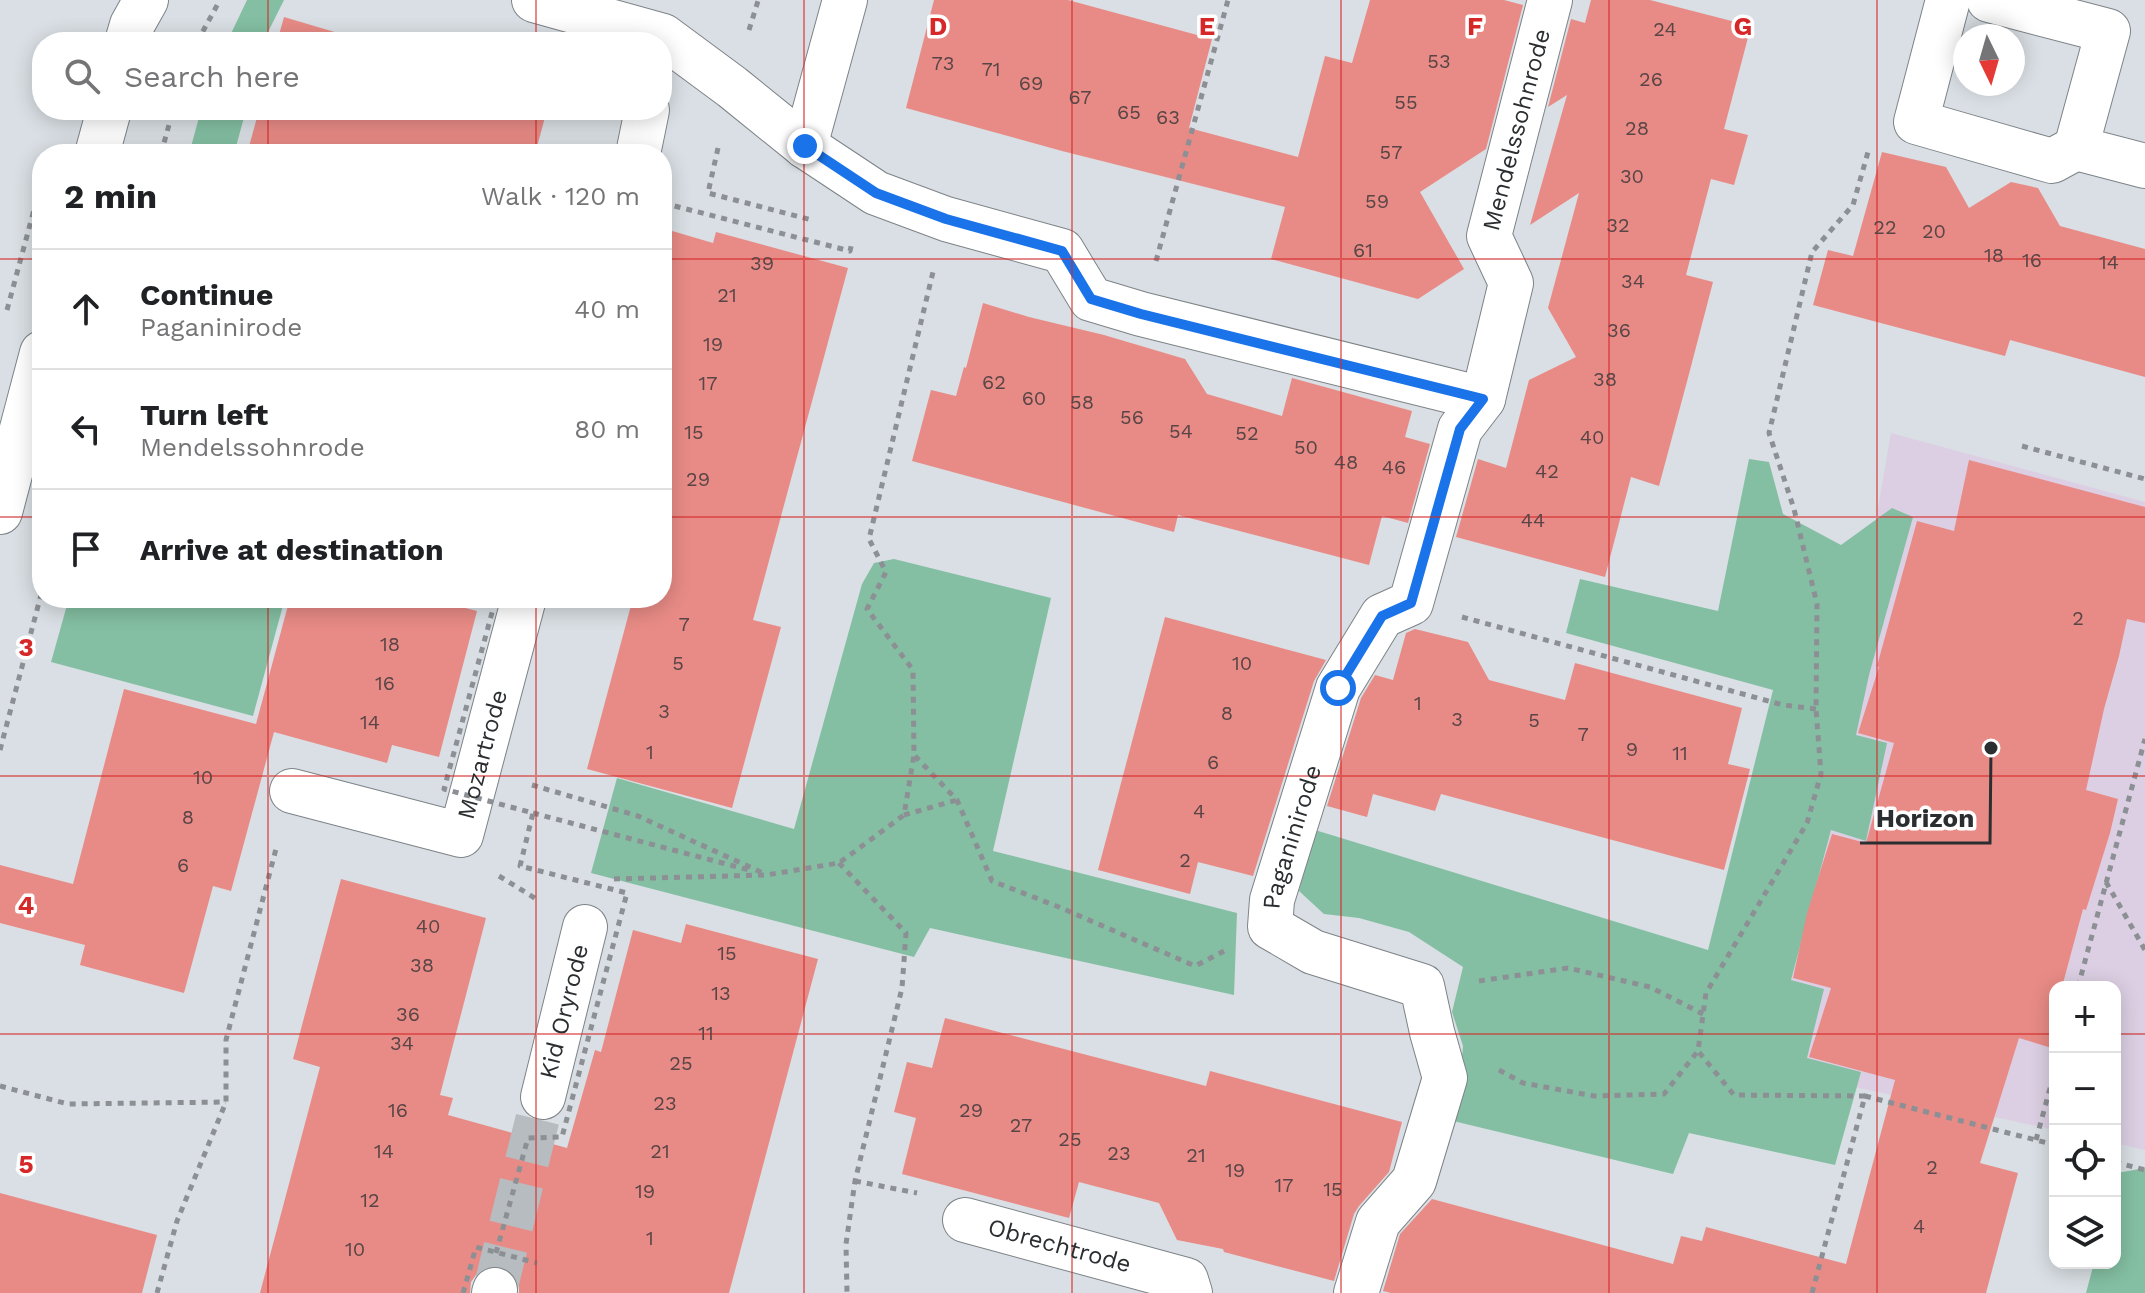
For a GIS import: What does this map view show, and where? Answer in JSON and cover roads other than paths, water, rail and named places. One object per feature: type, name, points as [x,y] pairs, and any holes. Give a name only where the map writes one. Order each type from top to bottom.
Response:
[{"type":"street","points":[[130,32],[146,0]]},
{"type":"street","points":[[534,0],[639,32]]},
{"type":"street","points":[[805,146],[845,0]]},
{"type":"street","name":"Mendelssohnrode","points":[[1483,399],[1511,283],[1489,236],[1550,0]]},
{"type":"street","points":[[1948,0],[1916,122],[2052,161],[2076,148],[2145,166]]},
{"type":"street","points":[[1989,0],[2108,31],[2076,148]]},
{"type":"street","points":[[672,46],[732,87],[805,146],[876,193],[946,219],[1062,251],[1091,299],[1483,399]]},
{"type":"street","points":[[100,144],[106,120]]},
{"type":"street","points":[[640,144],[645,120]]},
{"type":"street","points":[[0,510],[32,390]]},
{"type":"street","name":"Paganinirode","points":[[1356,1293],[1378,1222],[1414,1181],[1445,1078],[1422,986],[1313,952],[1270,927],[1272,900],[1338,688],[1382,616],[1411,603],[1460,429],[1483,399]]},
{"type":"street","name":"Mozartrode","points":[[292,791],[461,835],[521,608]]},
{"type":"street","name":"Kid Oryrode","points":[[543,1097],[585,927]]},
{"type":"street","name":"Obrechtrode","points":[[965,1220],[1186,1280],[1190,1293]]},
{"type":"tunnel","points":[[495,1290],[543,1097]]},
{"type":"place","name":"Horizon","points":[[1991,748]]}]
